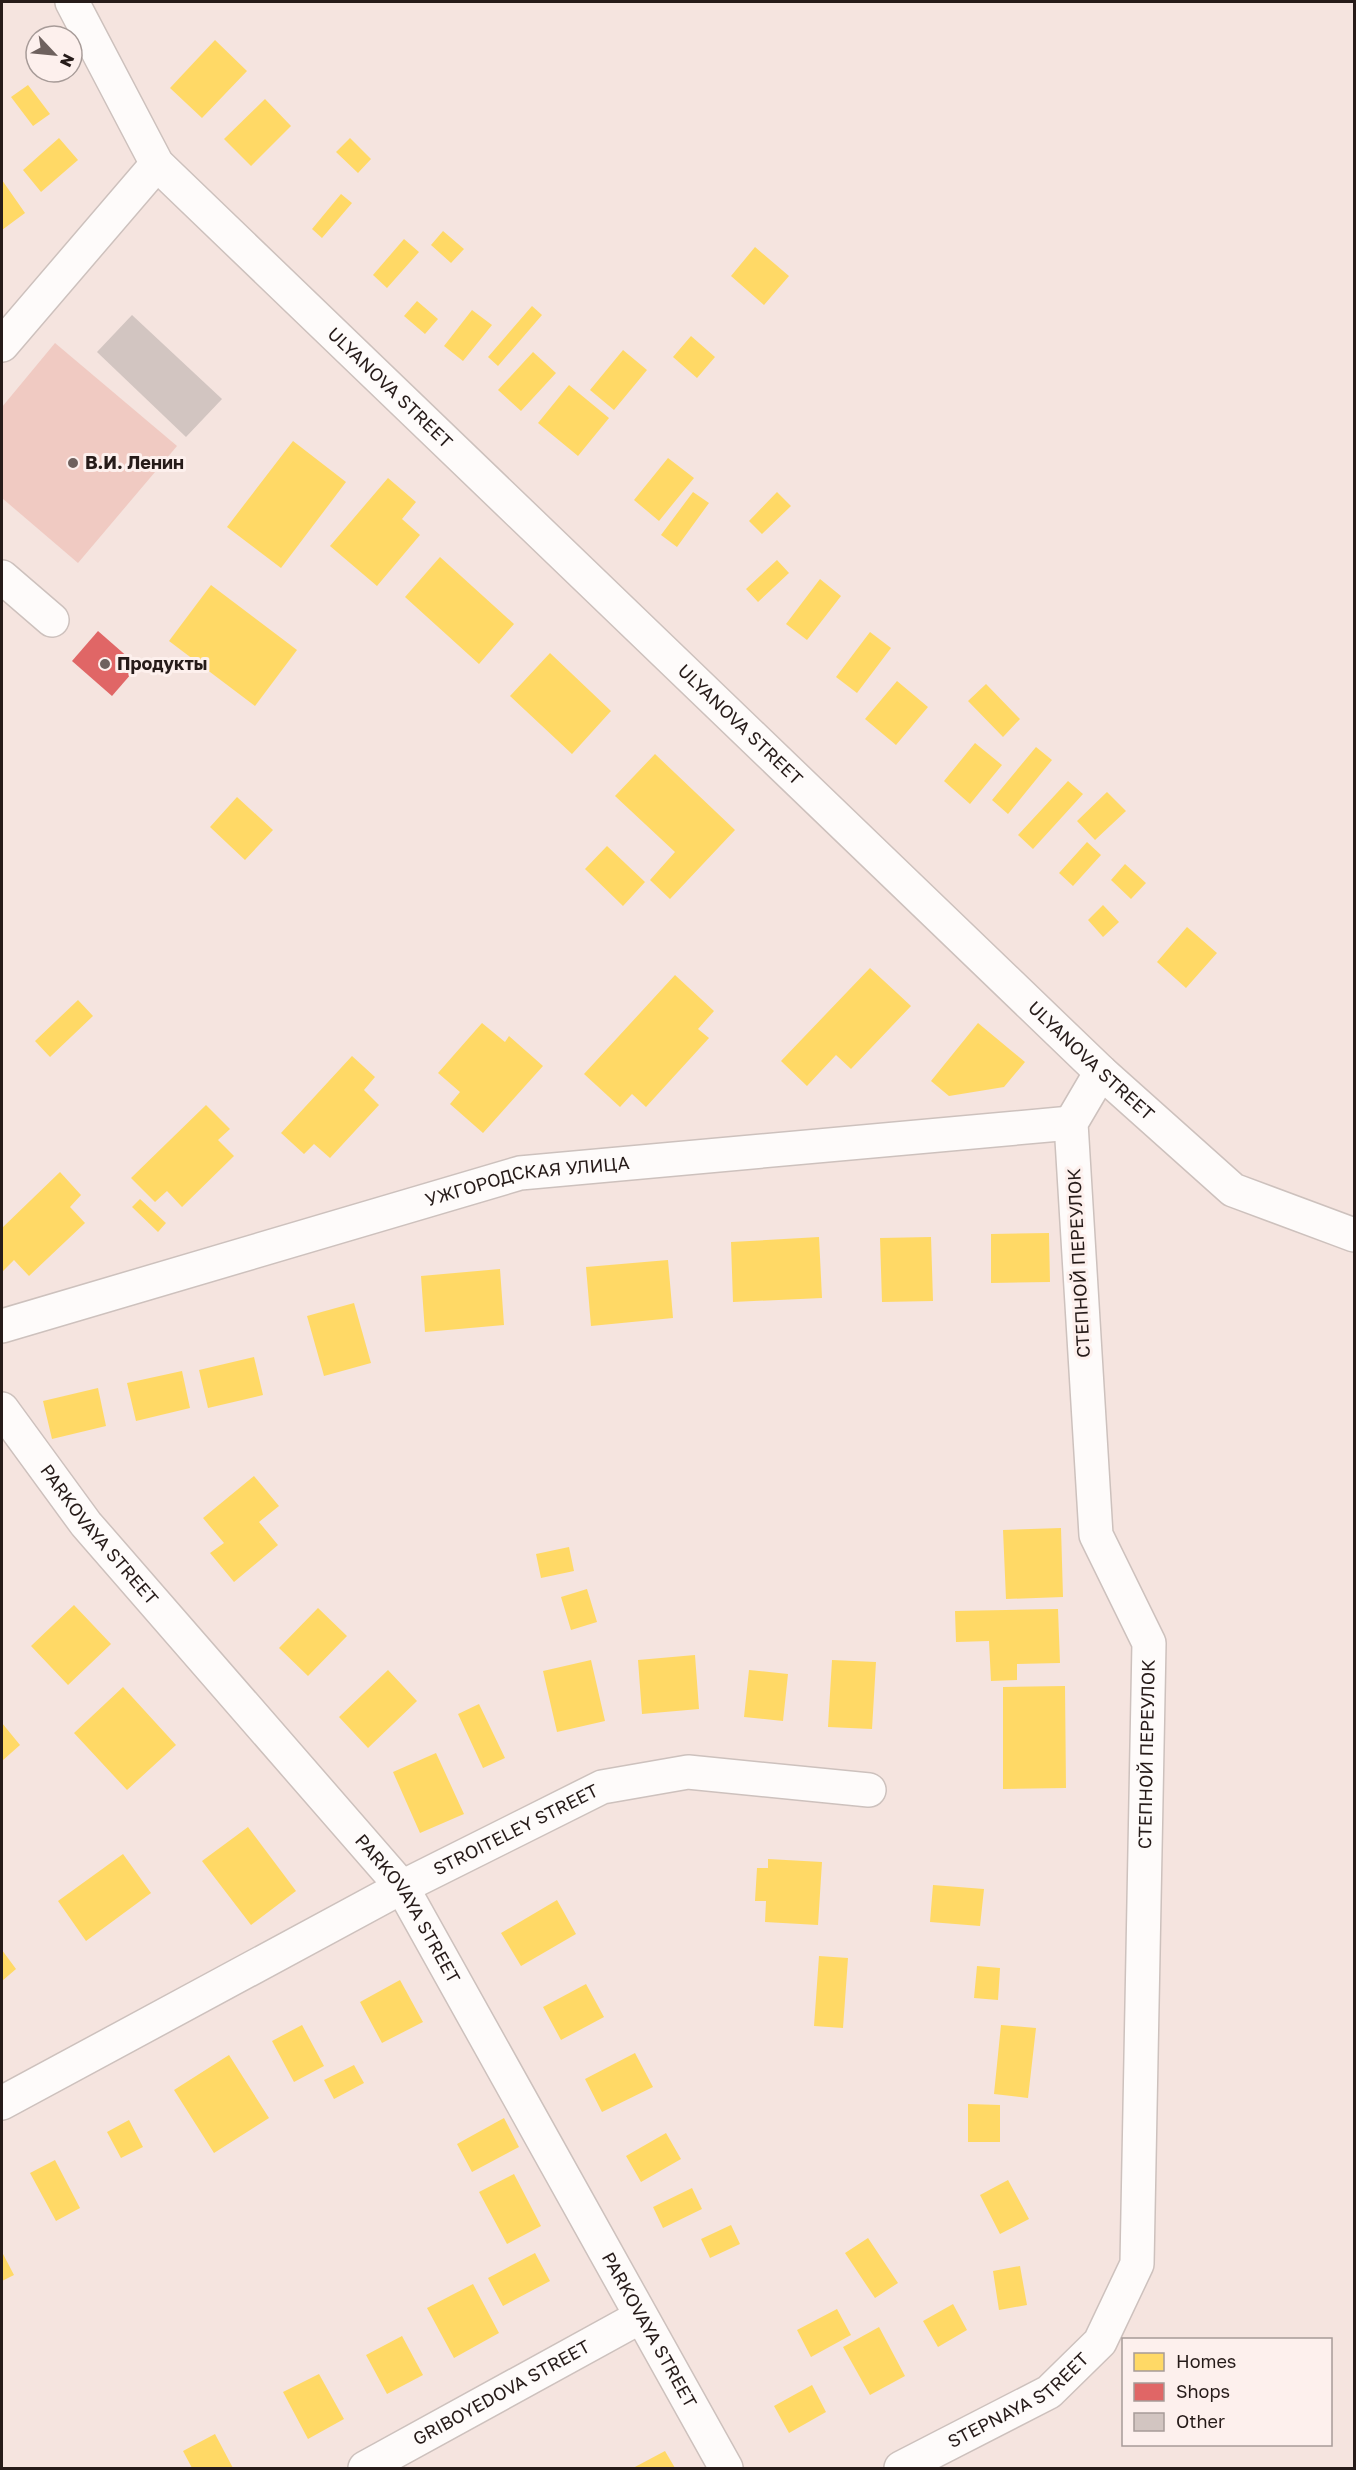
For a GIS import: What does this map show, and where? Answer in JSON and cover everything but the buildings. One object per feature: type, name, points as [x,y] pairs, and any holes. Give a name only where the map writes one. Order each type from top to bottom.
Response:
[{"type":"street","name":"ULYANOVA STREET","points":[[72,2],[157,164],[1101,1072],[1233,1190],[1354,1235]]},
{"type":"street","points":[[2,345],[157,164]]},
{"type":"street","points":[[2,577],[52,620]]},
{"type":"street","points":[[1071,1123],[1101,1072]]},
{"type":"street","name":"УЖГОРОДСКАЯ УЛИЦА","points":[[2,1326],[520,1173],[1071,1123]]},
{"type":"street","name":"СТЕПНОЙ ПЕРЕУЛОК","points":[[1071,1123],[1096,1535],[1149,1643],[1137,2264],[1100,2342]]},
{"type":"street","name":"PARKOVAYA STREET","points":[[2,1409],[86,1524],[402,1887],[726,2469]]},
{"type":"street","name":"STROITELEY STREET","points":[[2,2103],[402,1887],[602,1787],[688,1772],[869,1790]]},
{"type":"street","name":"GRIBOYEDOVA STREET","points":[[365,2469],[640,2317]]},
{"type":"street","name":"STEPNAYA STREET","points":[[901,2469],[1049,2392],[1100,2342]]},
{"type":"shaded area","points":[[55,343],[177,446],[78,563],[2,498],[2,407]]},
{"type":"place","name":"В.И. Ленин","points":[[73,463]]},
{"type":"place","name":"Продукты","points":[[105,664]]}]
